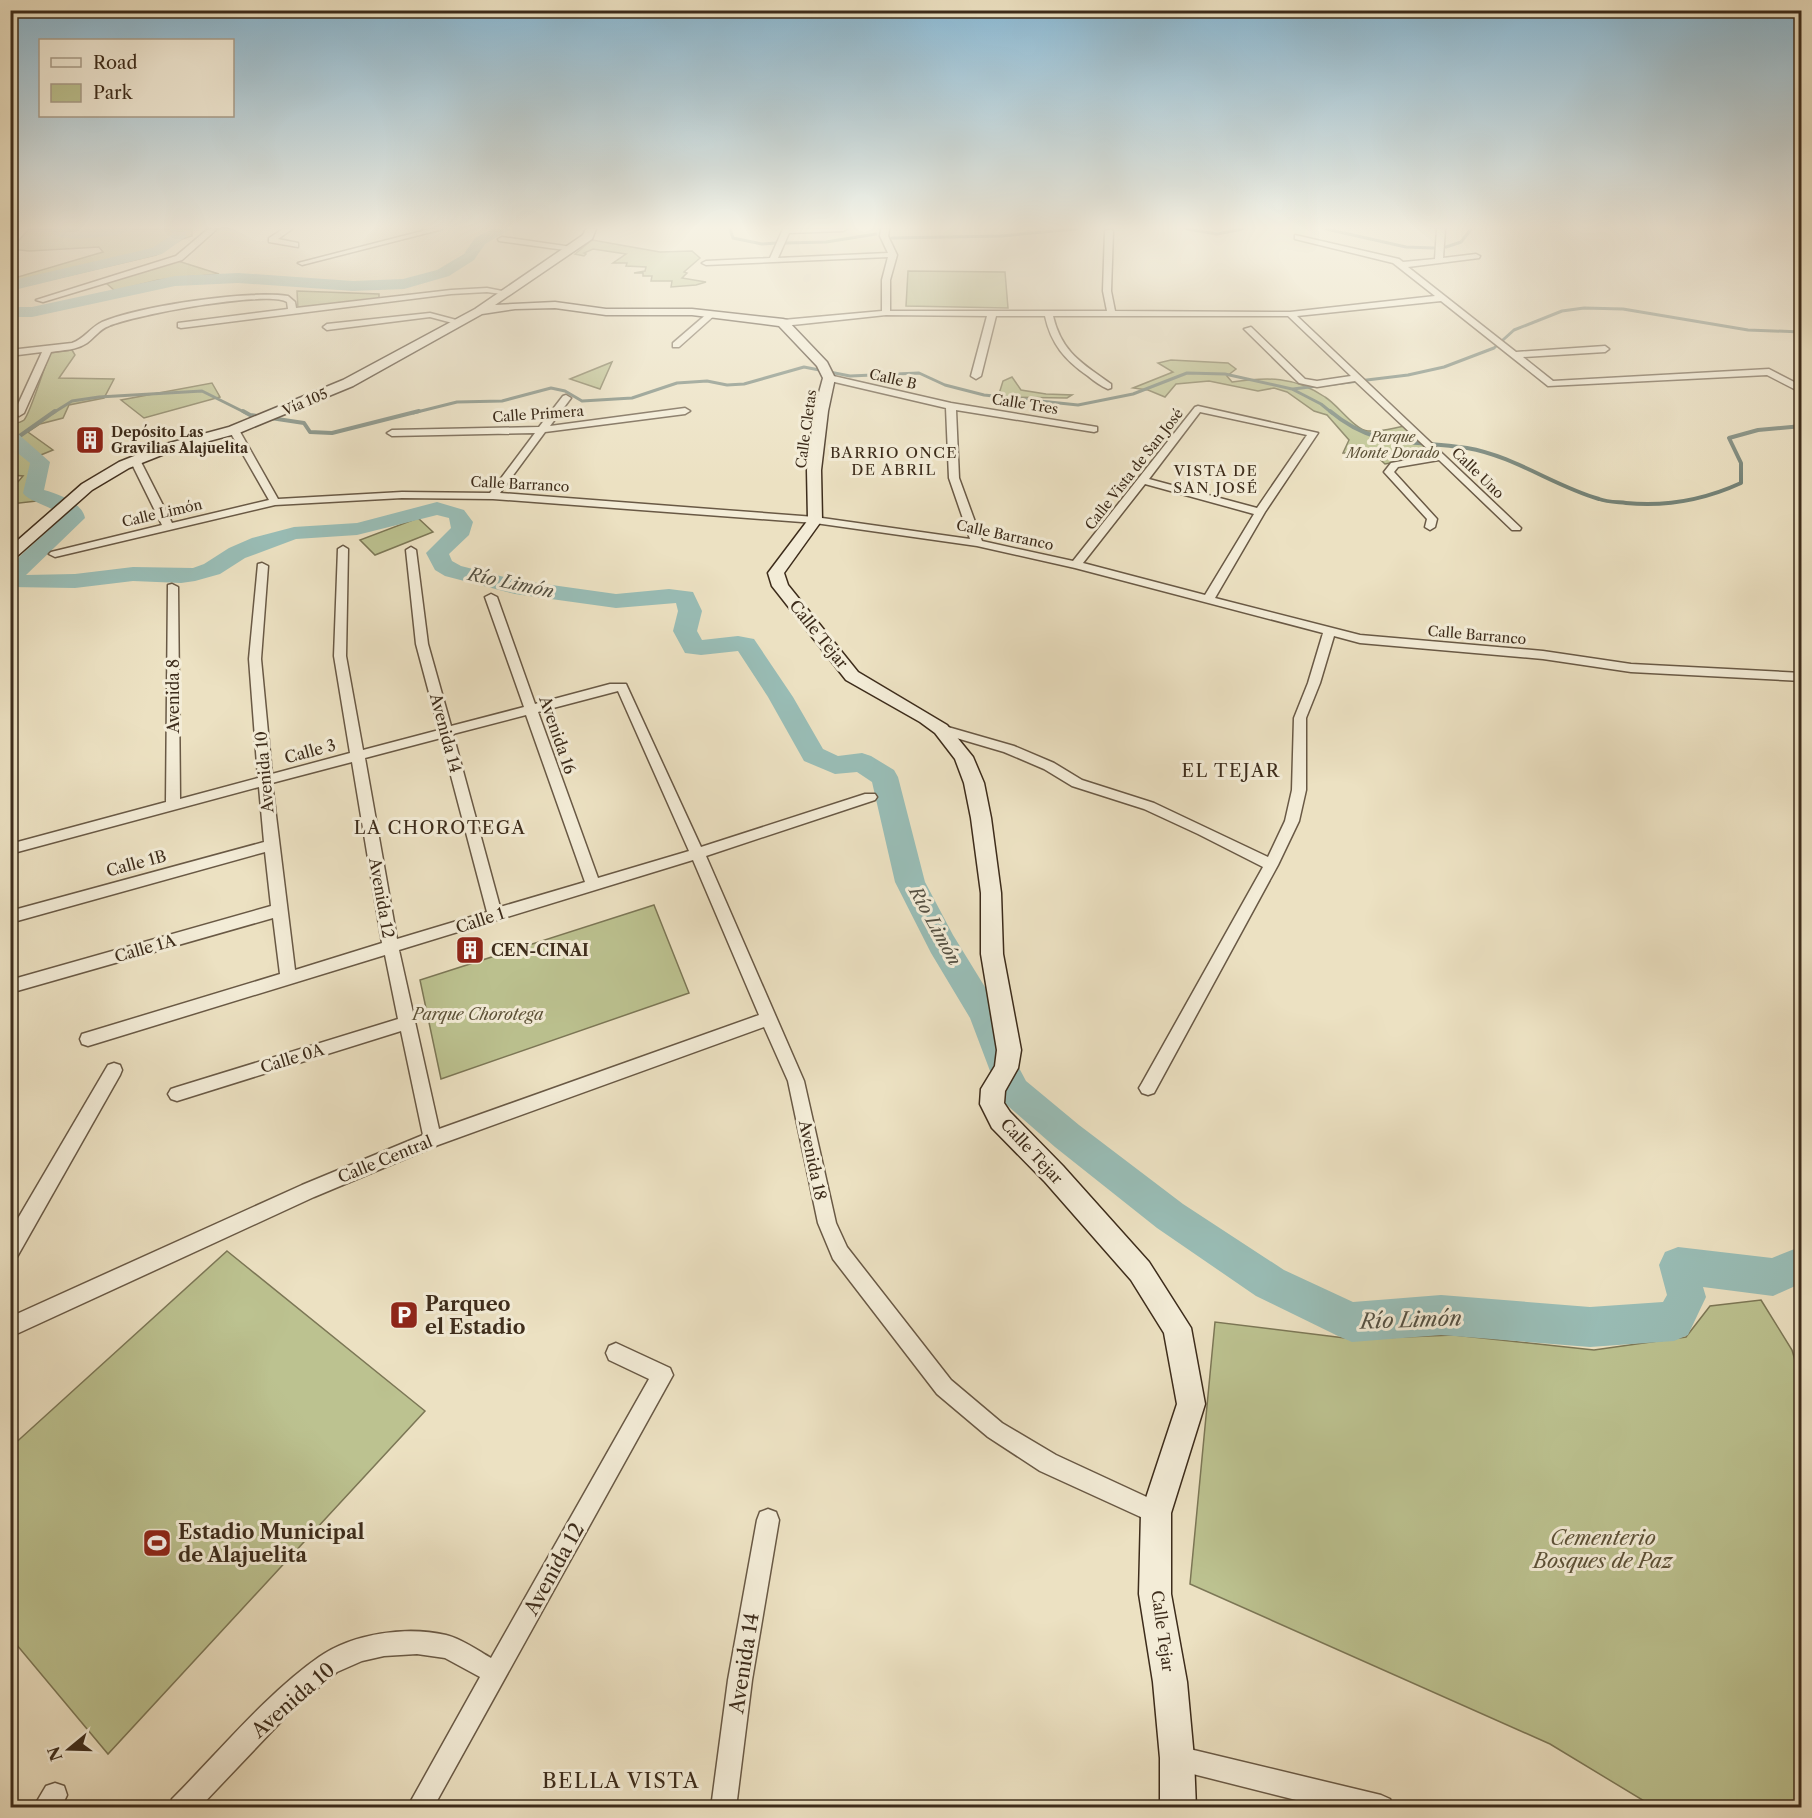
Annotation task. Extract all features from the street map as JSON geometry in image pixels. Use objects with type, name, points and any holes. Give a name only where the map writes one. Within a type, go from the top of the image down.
[{"type":"street","points":[[10,353],[81,343],[107,323],[151,314]]},
{"type":"street","points":[[181,325],[269,314]]},
{"type":"street","name":"Vía 105","points":[[10,555],[87,487],[135,460],[167,448],[234,430],[348,383],[474,314]]},
{"type":"street","points":[[704,314],[783,323],[877,314]]},
{"type":"street","points":[[676,345],[712,314]]},
{"type":"street","points":[[975,314],[1290,314]]},
{"type":"street","points":[[976,376],[992,314]]},
{"type":"street","name":"Calle Uno","points":[[1290,314],[1516,528]]},
{"type":"street","points":[[1462,314],[1551,384],[1769,372],[1802,390]]},
{"type":"street","points":[[327,327],[430,315],[460,322]]},
{"type":"street","points":[[1049,315],[1053,334],[1061,352],[1108,386]]},
{"type":"street","name":"Calle Cletas","points":[[783,323],[823,365],[829,378],[821,411],[814,470],[815,520]]},
{"type":"street","points":[[1248,329],[1302,381],[1317,384],[1357,378]]},
{"type":"street","points":[[19,413],[48,349]]},
{"type":"street","points":[[1514,355],[1605,349]]},
{"type":"street","name":"Calle B","points":[[829,378],[951,406]]},
{"type":"street","points":[[493,496],[566,398]]},
{"type":"street","points":[[951,406],[954,478],[977,543]]},
{"type":"street","name":"Calle Tres","points":[[951,406],[1094,429]]},
{"type":"street","name":"Calle Vista de San José","points":[[1076,565],[1198,409],[1312,433],[1260,512],[1208,600]]},
{"type":"street","name":"Calle Primera","points":[[392,433],[542,430],[685,411]]},
{"type":"street","points":[[234,430],[275,502]]},
{"type":"street","points":[[1430,527],[1432,519],[1389,472],[1395,465],[1441,457]]},
{"type":"street","points":[[135,460],[168,526]]},
{"type":"street","points":[[1142,480],[1260,512]]},
{"type":"street","name":"Calle Barranco","points":[[275,502],[402,495],[493,496],[815,520],[977,543],[1076,565],[1360,639],[1394,644],[1543,656],[1631,668],[1802,677]]},
{"type":"street","name":"Calle Limón","points":[[56,554],[275,502]]},
{"type":"street","name":"Calle Tejar","points":[[815,520],[776,573],[780,586],[852,676],[941,729],[964,757],[974,783],[981,818],[990,893],[992,954],[1009,1050],[1006,1068],[993,1089],[992,1104],[1001,1120],[1054,1174],[1140,1271],[1177,1328],[1191,1404],[1156,1513],[1155,1594],[1170,1682],[1177,1758],[1178,1808]]},
{"type":"street","name":"Avenida 12","points":[[343,549],[340,656],[391,948],[433,1139]]},
{"type":"street","name":"Avenida 14","points":[[411,549],[422,644],[495,915]]},
{"type":"street","name":"Avenida 10","points":[[262,566],[255,660],[264,779],[288,977]]},
{"type":"street","name":"Avenida 8","points":[[172,587],[173,804]]},
{"type":"street","name":"Avenida 16","points":[[491,597],[593,885]]},
{"type":"street","points":[[1148,1088],[1271,865],[1292,821],[1299,790],[1300,718],[1314,683],[1329,631]]},
{"type":"street","name":"Calle 3","points":[[10,849],[264,779],[618,687]]},
{"type":"street","name":"Avenida 18","points":[[618,687],[626,693],[796,1081],[827,1223],[840,1253],[944,1387],[995,1430],[1048,1463],[1156,1513]]},
{"type":"street","points":[[941,729],[1009,749],[1049,766],[1077,783],[1149,806],[1203,830],[1271,865]]},
{"type":"street","name":"Calle 1","points":[[88,1039],[698,853],[870,797]]},
{"type":"street","name":"Calle 1B","points":[[10,917],[271,845]]},
{"type":"street","name":"Calle 1A","points":[[10,987],[279,910]]},
{"type":"street","name":"Calle Central","points":[[10,1327],[308,1191],[433,1139],[770,1018]]},
{"type":"street","name":"Calle 0A","points":[[177,1094],[406,1023]]},
{"type":"street","points":[[10,1251],[114,1070]]},
{"type":"street","name":"Avenida 12","points":[[419,1808],[663,1376],[616,1353]]},
{"type":"street","name":"Avenida 14","points":[[723,1808],[740,1680],[768,1520]]},
{"type":"street","name":"Avenida 10","points":[[181,1808],[286,1700],[329,1664],[361,1650],[384,1644],[417,1642],[448,1647],[495,1673]]},
{"type":"street","points":[[1177,1758],[1381,1808]]},
{"type":"green space","points":[[72,350],[75,355],[59,378],[114,379],[104,398],[69,405],[63,418],[40,424],[28,432],[53,450],[31,459],[45,468],[39,480],[25,492],[37,501],[11,504],[11,490],[23,476],[11,475],[11,424],[24,420],[27,416],[50,353]]},
{"type":"green space","name":"Parque Monte Dorado","points":[[1171,360],[1228,363],[1236,369],[1227,376],[1232,382],[1269,379],[1302,385],[1330,400],[1363,430],[1377,431],[1405,426],[1433,455],[1385,464],[1370,450],[1362,453],[1343,453],[1349,440],[1327,415],[1314,411],[1287,392],[1274,388],[1258,391],[1209,381],[1176,384],[1165,397],[1148,390],[1133,388],[1173,372],[1158,363]]},
{"type":"green space","points":[[612,362],[600,389],[570,379]]},
{"type":"green space","points":[[1012,377],[1021,390],[1072,395],[1067,398],[998,397],[1003,381]]},
{"type":"green space","points":[[212,383],[220,397],[144,418],[121,400]]},
{"type":"green space","points":[[418,518],[433,532],[375,555],[360,540]]},
{"type":"green space","name":"Parque Chorotega","points":[[654,905],[689,993],[441,1079],[420,980]]},
{"type":"green space","name":"Estadio Municipal de Alajuelita","points":[[227,1251],[425,1411],[108,1754],[11,1638],[11,1447]]},
{"type":"green space","name":"Cementerio Bosques de Paz","points":[[1761,1300],[1792,1350],[1801,1381],[1801,1807],[1654,1807],[1550,1744],[1190,1584],[1215,1322],[1353,1339],[1454,1335],[1594,1350],[1686,1337],[1710,1306]]},
{"type":"waterway","points":[[1293,389],[1408,375],[1444,367],[1494,348],[1514,330],[1555,314]]},
{"type":"waterway","points":[[1652,314],[1748,330],[1802,332]]},
{"type":"waterway","points":[[413,413],[457,402],[502,401],[551,388],[565,391],[582,401],[632,398],[677,383],[707,381],[727,385],[744,384],[804,367],[850,376],[919,373],[945,385],[984,395],[1078,405],[1133,394],[1187,373],[1225,374],[1292,389],[1321,404],[1332,413]]},
{"type":"waterway","points":[[53,413],[72,401],[99,397],[202,391],[246,413]]},
{"type":"waterway","points":[[14,440],[55,411]]},
{"type":"waterway","points":[[243,411],[250,415],[304,423],[310,432],[332,433],[419,411]]},
{"type":"waterway","points":[[1330,411],[1363,432],[1379,437],[1484,452],[1599,499],[1641,504],[1685,501],[1713,494],[1741,483],[1741,463],[1729,438],[1758,430],[1802,426]]},
{"type":"waterway","name":"Río Limón","points":[[10,437],[40,462],[33,493],[50,498],[73,512],[74,518],[18,570],[13,578],[16,582],[75,581],[133,574],[181,576],[195,574],[212,569],[237,553],[260,543],[294,533],[357,529],[437,508],[457,514],[462,522],[461,530],[437,553],[443,565],[453,571],[515,587],[616,601],[669,596],[685,597],[690,611],[685,631],[694,648],[745,644],[780,697],[813,755],[835,765],[862,762],[884,777],[910,882],[942,944],[985,1014],[1003,1063]]},
{"type":"waterway","name":"Río Limón","points":[[1008,1077],[1013,1090],[1067,1136],[1170,1216],[1270,1283],[1352,1322],[1441,1315],[1590,1327],[1674,1321],[1687,1297],[1678,1265],[1773,1277],[1802,1264]]},
{"type":"place","name":"Depósito Las Gravilias Alajuelita","points":[[90,440]]},
{"type":"place","name":"CEN-CINAI","points":[[470,950]]},
{"type":"place","name":"Parqueo el Estadio","points":[[404,1315]]},
{"type":"place","name":"Estadio Municipal de Alajuelita","points":[[157,1543]]},
{"type":"district","name":"BARRIO ONCE DE ABRIL","points":[[894,462]]},
{"type":"district","name":"VISTA DE SAN JOSÉ","points":[[1216,480]]},
{"type":"district","name":"EL TEJAR","points":[[1231,771]]},
{"type":"district","name":"LA CHOROTEGA","points":[[440,828]]},
{"type":"district","name":"BELLA VISTA","points":[[621,1781]]}]
